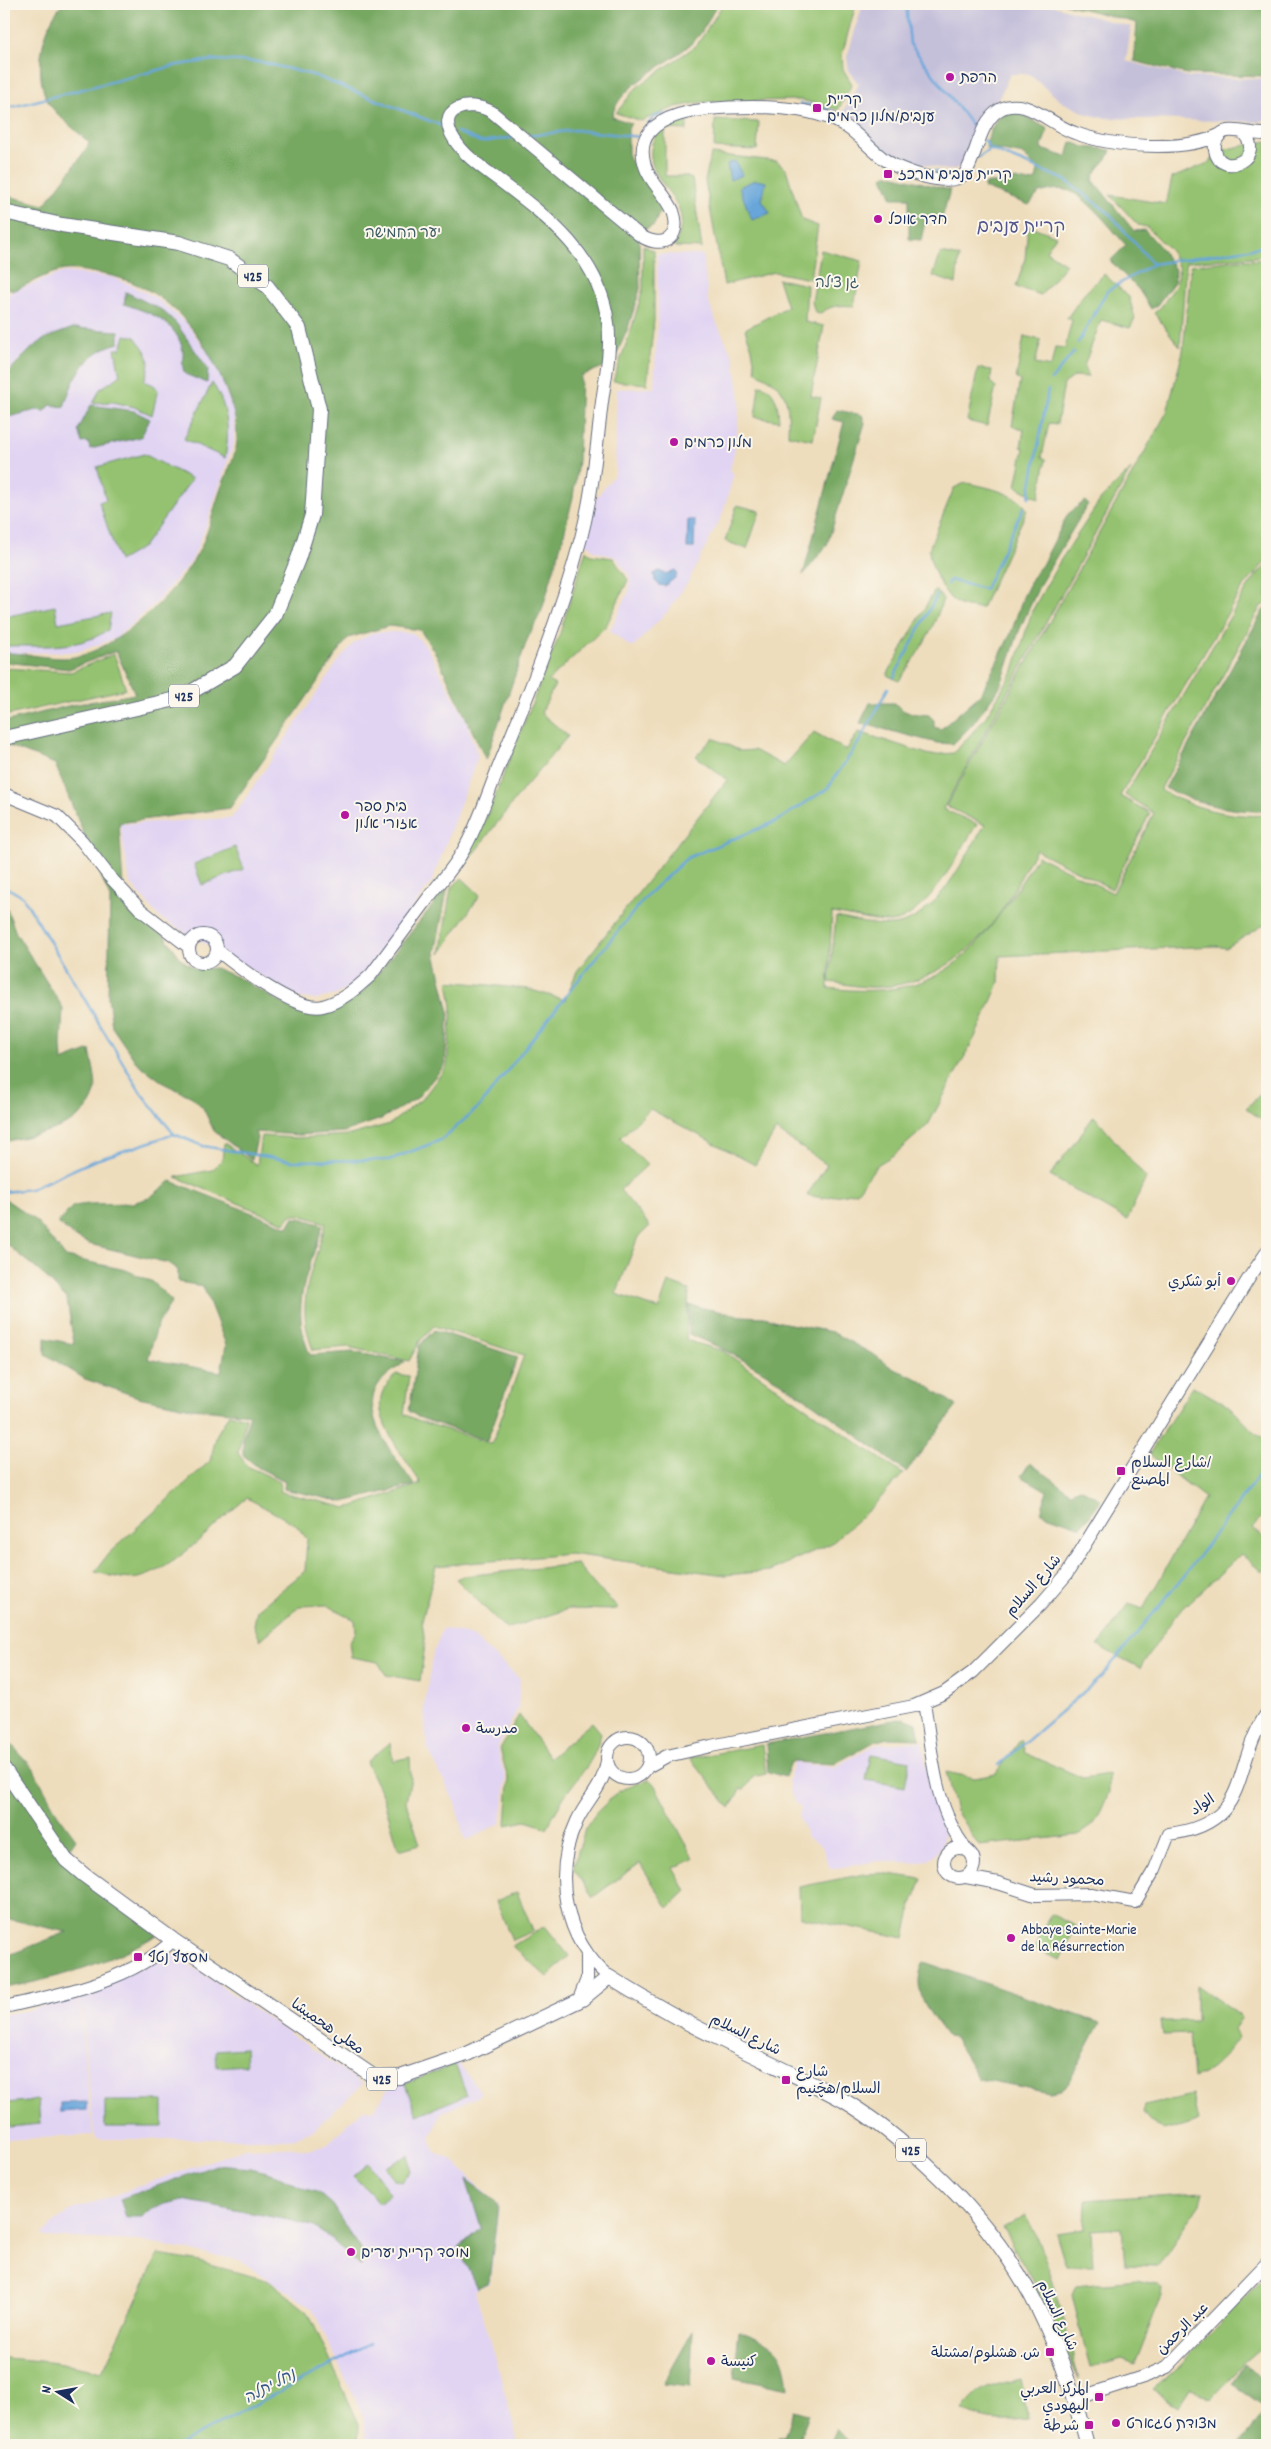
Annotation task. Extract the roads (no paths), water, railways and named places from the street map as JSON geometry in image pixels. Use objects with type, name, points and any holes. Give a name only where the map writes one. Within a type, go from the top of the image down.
[{"type":"main road","points":[[169,931],[212,938],[216,954],[297,1004],[322,1007],[352,992],[371,975],[464,850],[529,695],[556,619],[582,536],[593,478],[608,356],[609,326],[605,301],[596,277],[582,255],[563,233],[543,213],[486,170],[457,144],[448,124],[450,116],[457,108],[466,105],[476,106],[492,112],[638,234],[646,240],[659,243],[670,238],[675,227],[675,219],[668,201],[648,174],[643,148],[645,140],[654,127],[669,117],[679,114],[746,107],[788,108],[812,112],[849,127],[882,158],[896,166],[948,181],[957,180],[965,174],[991,118],[1000,110],[1011,106],[1026,107],[1058,126],[1095,139],[1140,145],[1185,144],[1203,141],[1231,129],[1267,134]]},
{"type":"main road","points":[[1242,132],[1249,141],[1249,153]]},
{"type":"main road","points":[[1221,134],[1215,143],[1217,154],[1224,163],[1236,164],[1242,162],[1249,153],[1267,140]]},
{"type":"main road","points":[[1185,144],[1201,147],[1217,154]]},
{"type":"main road","name":"425","points":[[4,212],[62,225],[179,243],[229,259],[267,286],[299,328],[319,409],[312,515],[298,559],[275,615],[236,666],[180,698],[4,738]]},
{"type":"main road","points":[[4,794],[57,816],[82,841],[109,876],[141,910],[189,947],[190,954],[197,962],[208,963],[216,954]]},
{"type":"main road","points":[[189,947],[198,936]]},
{"type":"main road","name":"شارع السلام","points":[[647,1767],[658,1760],[681,1752],[924,1702],[959,1684],[1041,1604],[1066,1575],[1244,1285],[1267,1252]]},
{"type":"main road","points":[[924,1702],[937,1783],[948,1818],[966,1849],[972,1854],[975,1864],[970,1874],[966,1877],[956,1878],[947,1873],[944,1862],[949,1852],[948,1818]]},
{"type":"main road","name":"الواد","points":[[1135,1902],[1155,1869],[1169,1834],[1197,1828],[1224,1811],[1232,1802],[1252,1741],[1267,1714]]},
{"type":"main road","points":[[621,1738],[635,1738],[644,1745],[648,1754],[647,1767],[638,1776],[625,1779],[613,1773],[607,1761],[610,1747],[621,1738]]},
{"type":"main road","name":"شارع السلام","points":[[644,1745],[681,1752]]},
{"type":"main road","name":"شارع السلام","points":[[607,1761],[601,1784],[578,1819],[569,1841],[563,1870],[569,1916],[586,1952],[608,1977],[712,2036],[844,2101],[911,2150],[960,2196],[1000,2244],[1043,2316],[1075,2399],[1087,2445]]},
{"type":"main road","name":"425","points":[[4,1769],[66,1860],[173,1940]]},
{"type":"main road","name":"شارع السلام","points":[[589,1803],[615,1783],[625,1779]]},
{"type":"main road","points":[[949,1852],[959,1847],[966,1849]]},
{"type":"main road","name":"محمود رشيد","points":[[975,1864],[998,1883]]},
{"type":"main road","name":"محمود رشيد","points":[[966,1877],[998,1883],[1035,1895],[1091,1894],[1135,1902]]},
{"type":"main road","points":[[4,2007],[81,1987],[132,1969],[155,1956],[173,1940]]},
{"type":"main road","name":"معلي هحميشا","points":[[173,1940],[368,2074],[382,2079],[409,2074],[468,2054],[578,2002],[591,1994],[608,1977]]},
{"type":"main road","points":[[578,2002],[587,1979],[586,1952]]},
{"type":"main road","name":"عبد الرحمن","points":[[1075,2399],[1146,2376],[1167,2367],[1178,2358],[1267,2263]]},
{"type":"water","points":[[735,161],[742,175],[730,180],[727,164]]},
{"type":"water","points":[[755,180],[766,182],[762,200],[770,213],[752,220],[739,187]]},
{"type":"water","points":[[688,520],[695,520],[694,548],[687,548]]},
{"type":"water","points":[[675,570],[677,573],[676,577],[665,586],[659,585],[655,581],[654,574],[659,571],[666,574]]},
{"type":"water","points":[[87,2102],[87,2110],[60,2112],[60,2103]]},
{"type":"waterway","points":[[906,4],[910,44],[977,132]]},
{"type":"waterway","points":[[4,109],[178,65],[213,60],[261,62],[313,75],[445,127]]},
{"type":"waterway","points":[[800,104],[812,105],[836,113],[846,119]]},
{"type":"waterway","points":[[646,127],[654,117],[665,114]]},
{"type":"waterway","points":[[527,136],[575,130],[640,137],[643,132]]},
{"type":"waterway","points":[[457,132],[481,142],[517,137]]},
{"type":"waterway","points":[[868,137],[901,162]]},
{"type":"waterway","points":[[984,140],[990,149]]},
{"type":"waterway","points":[[979,157],[990,149],[1065,180],[1109,213],[1153,264]]},
{"type":"waterway","points":[[918,168],[942,173]]},
{"type":"waterway","points":[[1078,343],[1107,291],[1153,264],[1267,246]]},
{"type":"waterway","points":[[1051,380],[1074,352]]},
{"type":"waterway","points":[[1029,497],[1048,390]]},
{"type":"waterway","points":[[947,584],[950,580],[985,589],[1023,508]]},
{"type":"waterway","points":[[894,677],[937,595]]},
{"type":"waterway","points":[[4,886],[23,897],[141,1093],[174,1134],[203,1146],[292,1161],[389,1160],[441,1140],[480,1106],[648,894],[687,858],[777,821],[827,789],[861,739],[888,688]]},
{"type":"waterway","points":[[4,1192],[30,1189],[93,1161],[174,1134]]},
{"type":"waterway","points":[[999,1765],[1101,1677],[1184,1576],[1259,1475],[1267,1460]]},
{"type":"waterway","name":"נחל יתלה","points":[[178,2445],[370,2344]]},
{"type":"place","name":"הרפת","points":[[950,77]]},
{"type":"place","name":"קריית ענבים/מלון כרמים","points":[[817,108]]},
{"type":"place","name":"קריית ענבים מרכז","points":[[888,174]]},
{"type":"place","name":"חדר אוכל","points":[[878,219]]},
{"type":"place","name":"מלון כרמים","points":[[674,442]]},
{"type":"place","name":"בית ספר אזורי אלון","points":[[345,815]]},
{"type":"place","name":"أبو شكري","points":[[1231,1281]]},
{"type":"place","name":"شارع السلام/ المصنع","points":[[1121,1471]]},
{"type":"place","name":"مدرسة","points":[[466,1728]]},
{"type":"place","name":"Abbaye Sainte-Marie de la Résurrection","points":[[1011,1938]]},
{"type":"place","name":"מסעף נטף","points":[[138,1957]]},
{"type":"place","name":"شارع السلام/هچَنيم","points":[[786,2080]]},
{"type":"place","name":"מוסד קריית יערים","points":[[351,2252]]},
{"type":"place","name":"ش. هشلوم/مشتلة","points":[[1050,2352]]},
{"type":"place","name":"كنيسة","points":[[711,2361]]},
{"type":"place","name":"المركز العربي اليهودي","points":[[1099,2397]]},
{"type":"place","name":"מצודת טגארט","points":[[1116,2423]]},
{"type":"place","name":"شرطة","points":[[1089,2425]]},
{"type":"district","name":"קריית ענבים","points":[[1021,226]]},
{"type":"park label","name":"יער החמישה","points":[[403,232]]},
{"type":"park label","name":"גן צילה","points":[[837,282]]}]
